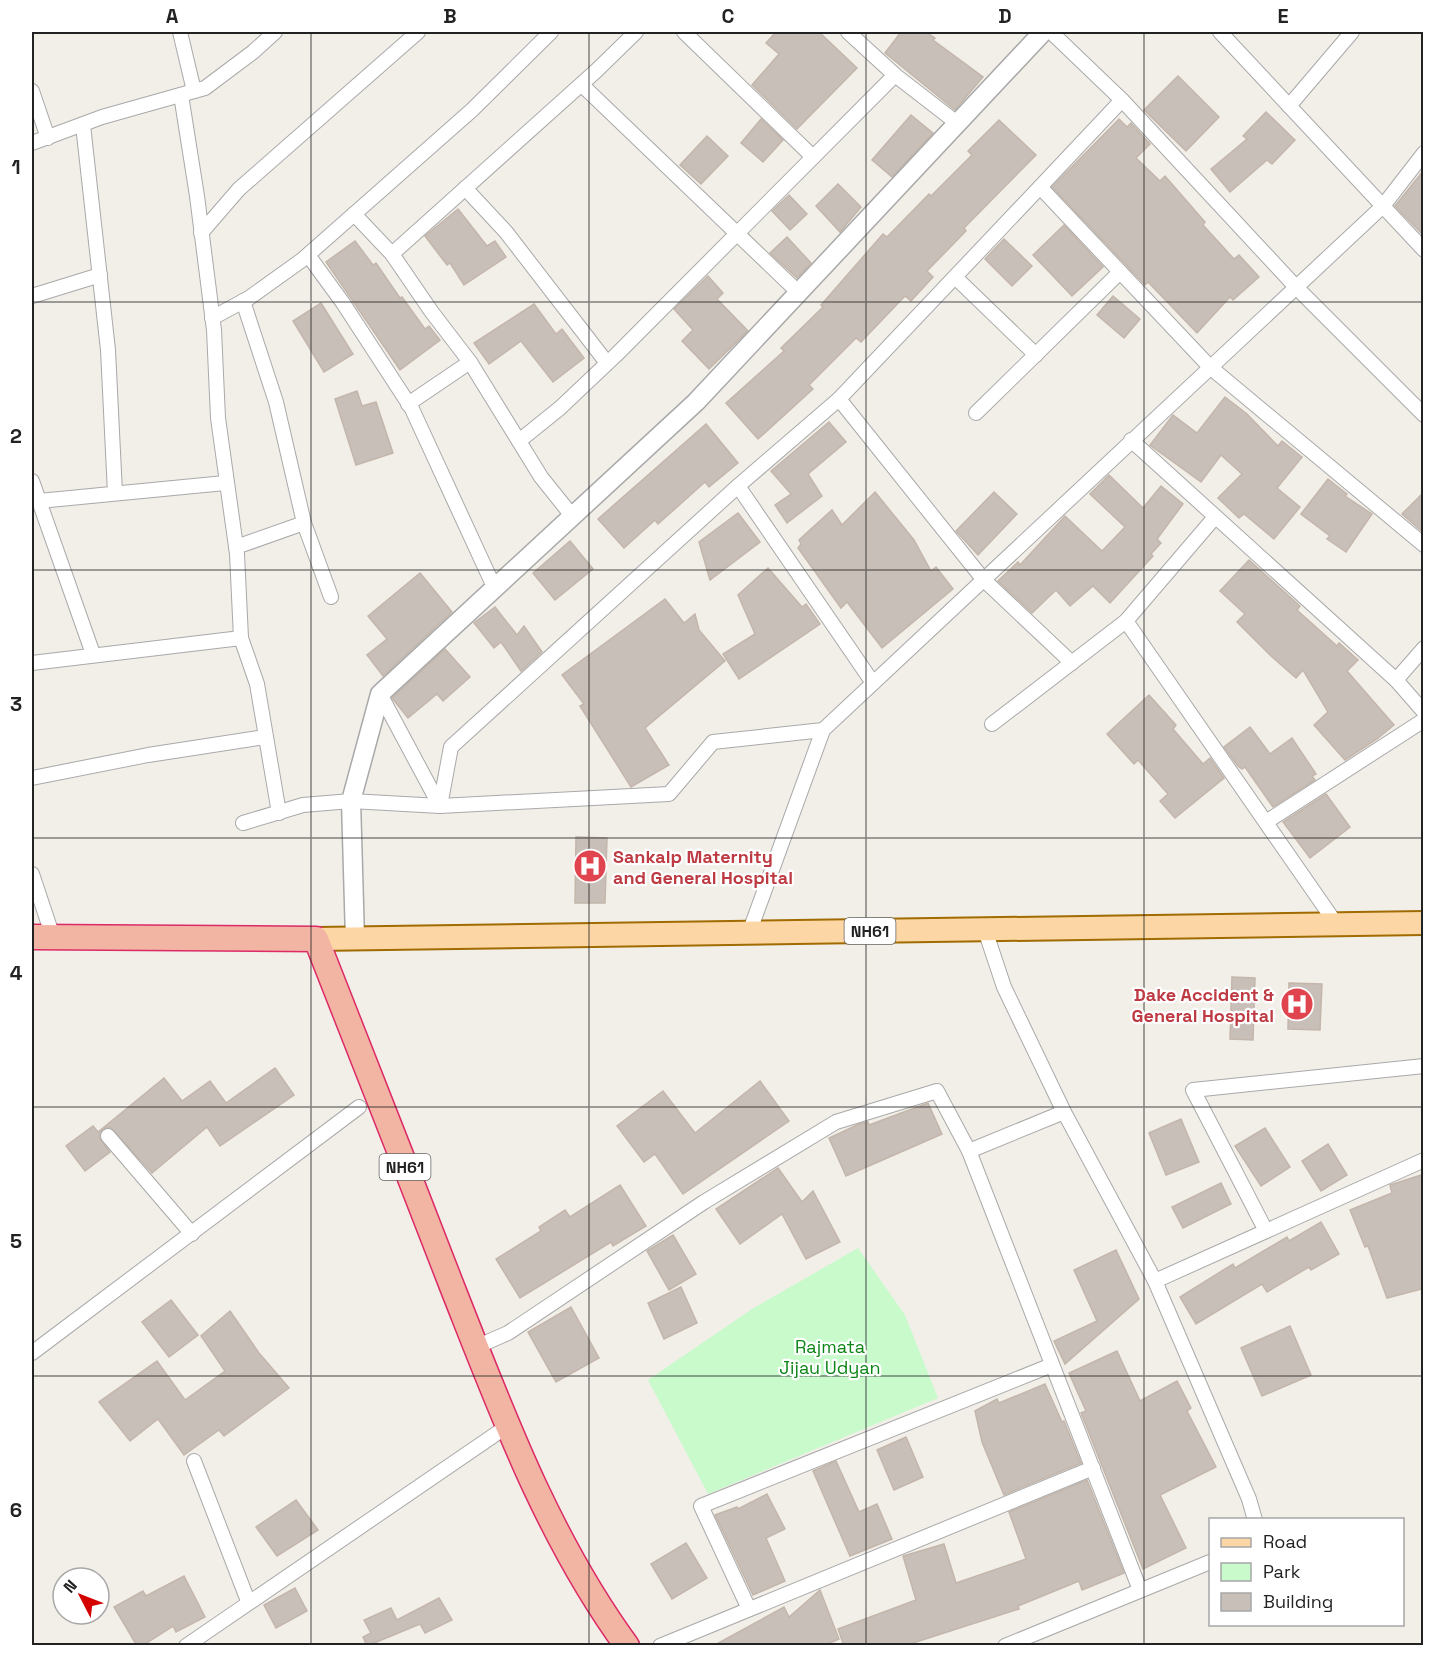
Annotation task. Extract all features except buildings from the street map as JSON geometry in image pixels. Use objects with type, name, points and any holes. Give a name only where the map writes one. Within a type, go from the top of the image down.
[{"type":"highway","name":"NH61","points":[[42,937],[316,939],[476,1347],[544,1509],[571,1560],[627,1646]]},
{"type":"main road","name":"NH61","points":[[316,939],[1424,923]]},
{"type":"street","points":[[180,32],[212,318],[218,418],[225,483],[236,547],[241,638],[257,684],[279,813]]},
{"type":"street","points":[[32,143],[206,88],[275,32]]},
{"type":"street","points":[[201,233],[239,189],[418,32]]},
{"type":"street","points":[[212,318],[243,302],[308,255],[472,110],[551,32]]},
{"type":"street","points":[[392,254],[582,85],[636,32]]},
{"type":"street","points":[[684,32],[813,157]]},
{"type":"street","points":[[848,32],[895,75],[957,123]]},
{"type":"street","points":[[355,939],[351,801],[380,694],[696,402],[1043,32]]},
{"type":"street","points":[[1051,32],[1122,100],[1296,287],[1424,415]]},
{"type":"street","points":[[1220,32],[1424,250]]},
{"type":"street","points":[[1289,106],[1352,32]]},
{"type":"street","points":[[519,441],[560,408],[607,363],[895,75]]},
{"type":"street","points":[[582,85],[734,234],[798,292]]},
{"type":"street","points":[[32,91],[48,138]]},
{"type":"street","points":[[440,806],[451,747],[738,486],[839,399],[1122,100]]},
{"type":"street","points":[[83,125],[93,234],[108,350],[115,493]]},
{"type":"street","points":[[749,933],[823,730],[1383,207],[1424,153]]},
{"type":"street","points":[[1040,187],[1210,367],[1424,544]]},
{"type":"street","points":[[465,188],[506,232],[607,363]]},
{"type":"street","points":[[354,214],[392,254],[470,362],[541,477],[573,517]]},
{"type":"street","points":[[308,255],[343,303],[408,404],[495,589]]},
{"type":"street","points":[[976,413],[1120,272]]},
{"type":"street","points":[[32,296],[100,275]]},
{"type":"street","points":[[955,277],[1036,355]]},
{"type":"street","points":[[243,302],[276,402],[304,524],[331,597]]},
{"type":"street","points":[[408,404],[470,362]]},
{"type":"street","points":[[839,399],[983,579],[1072,663]]},
{"type":"street","points":[[1131,440],[1396,680],[1424,712]]},
{"type":"street","points":[[32,481],[93,654]]},
{"type":"street","points":[[39,501],[225,483]]},
{"type":"street","points":[[738,486],[873,683]]},
{"type":"street","points":[[992,724],[1126,621],[1215,517]]},
{"type":"street","points":[[236,547],[304,524]]},
{"type":"street","points":[[1126,621],[1337,925]]},
{"type":"street","points":[[32,663],[241,638]]},
{"type":"street","points":[[1396,680],[1424,648]]},
{"type":"street","points":[[380,694],[440,806]]},
{"type":"street","points":[[1266,822],[1424,720]]},
{"type":"street","points":[[243,824],[303,805],[351,801],[440,806],[669,794],[713,742],[823,730]]},
{"type":"street","points":[[32,778],[148,755],[265,737]]},
{"type":"street","points":[[32,874],[42,937]]},
{"type":"street","points":[[985,930],[1004,987],[1064,1112],[1155,1281],[1249,1499],[1254,1518]]},
{"type":"street","points":[[1266,1231],[1192,1090],[1424,1066]]},
{"type":"street","points":[[476,1347],[508,1333],[704,1202],[836,1122],[937,1091],[969,1151],[1140,1590]]},
{"type":"street","points":[[32,1353],[359,1107]]},
{"type":"street","points":[[969,1151],[1064,1112]]},
{"type":"street","points":[[108,1136],[192,1234]]},
{"type":"street","points":[[1155,1281],[1424,1160]]},
{"type":"street","points":[[749,1609],[701,1506],[1052,1365]]},
{"type":"street","points":[[186,1646],[248,1601],[509,1425]]},
{"type":"street","points":[[194,1461],[248,1601]]},
{"type":"street","points":[[660,1646],[1093,1468]]},
{"type":"street","points":[[1005,1646],[1209,1562]]},
{"type":"green space","name":"Rajmata Jijau Udyan","points":[[858,1248],[905,1315],[938,1398],[708,1494],[648,1380],[752,1309]]},
{"type":"place","name":"Sankalp Maternity and General Hospital","points":[[590,866]]},
{"type":"place","name":"Dake Accident & General Hospital","points":[[1297,1004]]}]
